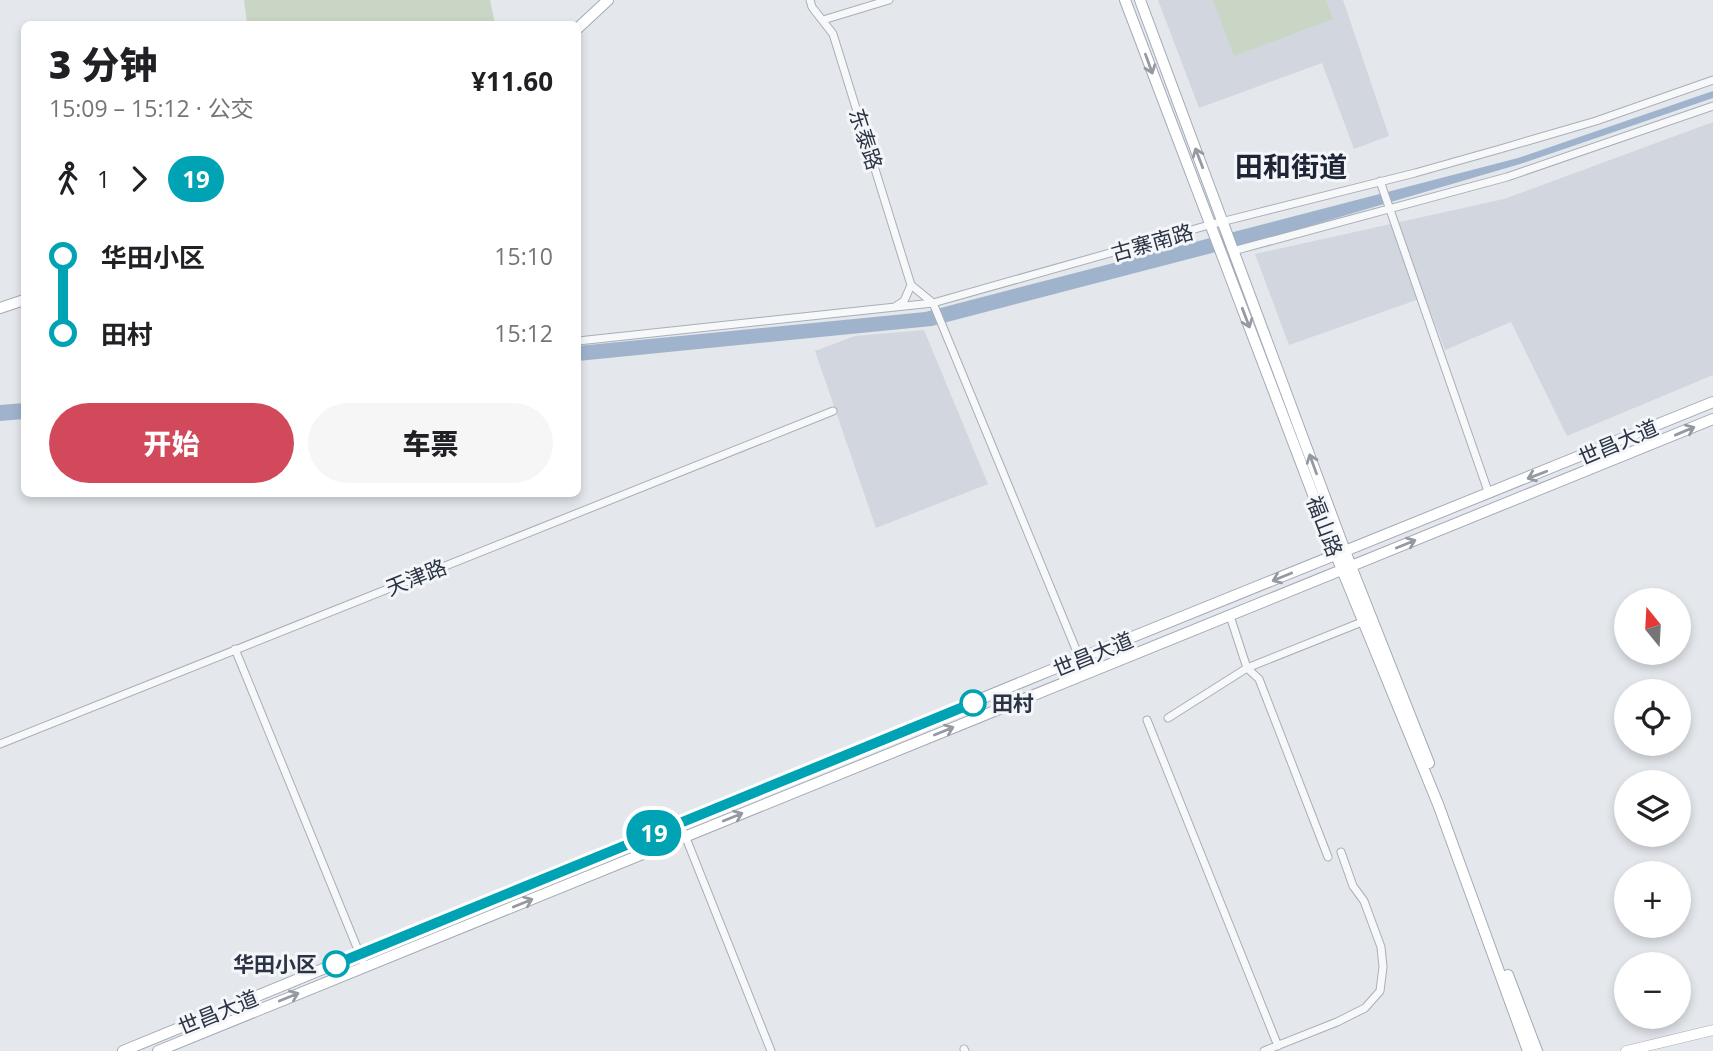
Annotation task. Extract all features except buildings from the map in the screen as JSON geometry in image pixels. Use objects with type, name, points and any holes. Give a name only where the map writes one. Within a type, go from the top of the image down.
[{"type":"main road","points":[[581,25],[608,0]]},
{"type":"main road","name":"福山路","points":[[1125,0],[1221,254],[1341,553]]},
{"type":"main road","points":[[1140,0],[1341,553],[1444,800],[1537,1051]]},
{"type":"main road","points":[[0,308],[21,301]]},
{"type":"main road","name":"世昌大道","points":[[123,1051],[1713,402]]},
{"type":"main road","name":"世昌大道","points":[[158,1051],[1713,419]]},
{"type":"main road","points":[[1368,620],[1528,1051]]},
{"type":"main road","points":[[1626,1051],[1713,1030]]},
{"type":"street","name":"东泰路","points":[[810,0],[833,34],[911,285]]},
{"type":"street","points":[[823,20],[889,0]]},
{"type":"street","name":"古寨南路","points":[[581,341],[934,305],[1211,228],[1382,185],[1596,121],[1713,80]]},
{"type":"street","points":[[1233,251],[1388,206],[1507,177],[1713,106]]},
{"type":"street","points":[[1382,185],[1489,494]]},
{"type":"street","points":[[894,307],[904,301],[911,285],[934,305],[1080,659]]},
{"type":"street","name":"天津路","points":[[0,744],[833,411]]},
{"type":"street","points":[[1230,616],[1247,668],[1259,679],[1328,858]]},
{"type":"street","points":[[1168,718],[1247,668],[1368,620]]},
{"type":"street","points":[[235,649],[365,967]]},
{"type":"street","points":[[1147,720],[1278,1046]]},
{"type":"street","points":[[680,823],[772,1051]]},
{"type":"street","points":[[1264,1051],[1337,1022],[1365,1007],[1380,991],[1383,967],[1381,947],[1364,901],[1353,886],[1341,852]]},
{"type":"shaded area","points":[[1158,0],[1343,0],[1389,136],[1354,149],[1322,63],[1199,108]]},
{"type":"shaded area","points":[[1713,122],[1713,375],[1567,436],[1511,322],[1445,350],[1425,297],[1289,345],[1255,254],[1504,199]]},
{"type":"shaded area","points":[[924,330],[988,484],[876,528],[815,351],[855,336]]},
{"type":"green space","points":[[244,0],[490,0],[494,21],[247,21]]},
{"type":"green space","points":[[1213,0],[1326,0],[1333,19],[1234,56]]},
{"type":"water","points":[[1713,91],[1713,98],[1520,164],[1258,241],[932,326],[581,361],[581,346],[925,312],[1518,158]]},
{"type":"water","points":[[21,403],[21,419],[0,421],[0,405]]},
{"type":"bus line","name":"19","points":[[336,964],[973,703]]},
{"type":"place","name":"田村","points":[[973,703]]},
{"type":"place","name":"华田小区","points":[[336,964]]},
{"type":"district","name":"田和街道","points":[[1291,166]]}]
